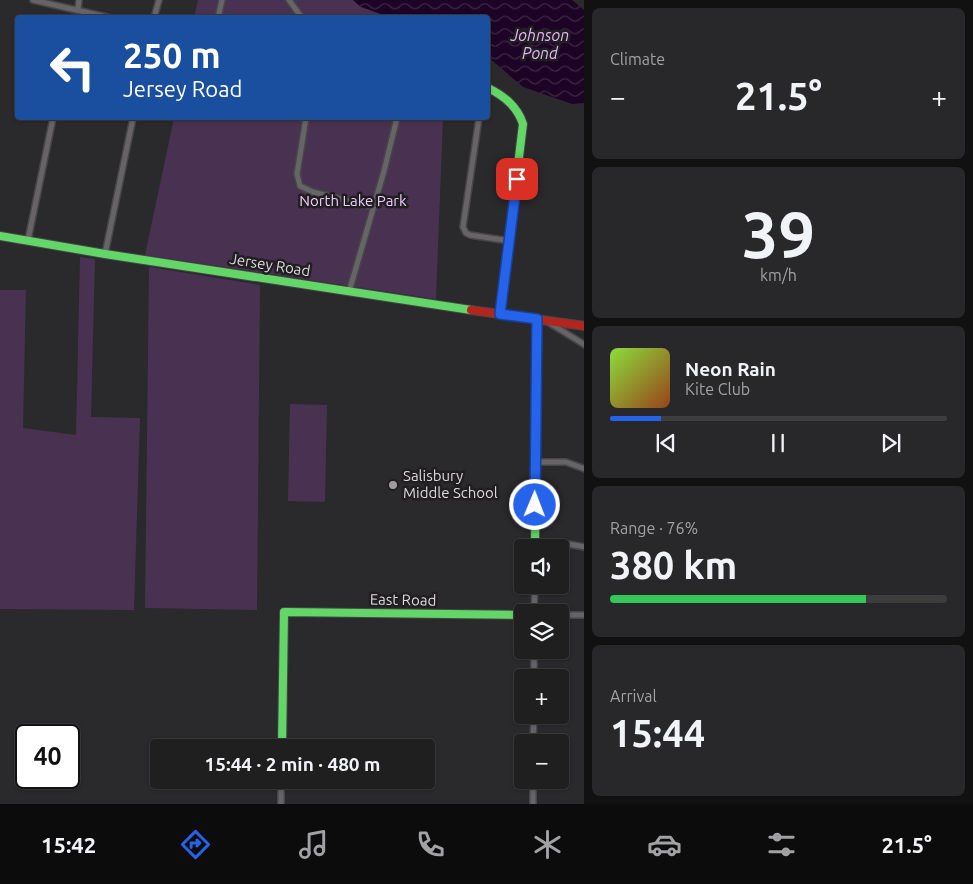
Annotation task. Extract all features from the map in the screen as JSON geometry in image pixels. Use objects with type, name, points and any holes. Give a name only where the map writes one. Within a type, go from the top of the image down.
[{"type":"street","points":[[33,0],[100,15]]},
{"type":"street","points":[[78,9],[79,0]]},
{"type":"street","points":[[155,15],[159,0]]},
{"type":"street","points":[[219,15],[222,0]]},
{"type":"street","points":[[289,0],[300,15]]},
{"type":"street","points":[[490,89],[506,99],[521,116],[523,124],[500,314]]},
{"type":"street","points":[[28,240],[53,120]]},
{"type":"street","points":[[105,254],[133,120]]},
{"type":"street","points":[[306,120],[297,174],[300,186],[313,192],[373,207]]},
{"type":"street","points":[[349,292],[396,120]]},
{"type":"street","points":[[479,120],[463,227],[466,233],[510,241]]},
{"type":"street","name":"Jersey Road","points":[[0,236],[349,292],[584,326]]},
{"type":"street","points":[[535,539],[541,320],[584,345]]},
{"type":"street","points":[[536,462],[566,462],[584,469]]},
{"type":"street","points":[[569,544],[584,547]]},
{"type":"street","name":"East Road","points":[[282,739],[284,612],[514,615]]},
{"type":"street","points":[[569,615],[584,615]]},
{"type":"street","points":[[281,789],[281,804]]},
{"type":"street","points":[[533,789],[533,804]]},
{"type":"green space","points":[[198,0],[353,0],[361,7],[388,15],[195,15]]},
{"type":"green space","name":"North Lake Park","points":[[174,120],[443,120],[436,299],[145,255]]},
{"type":"green space","points":[[80,257],[95,259],[91,417],[140,418],[134,610],[0,609],[0,290],[26,290],[23,428],[76,435]]},
{"type":"green space","points":[[149,267],[260,285],[257,610],[145,608]]},
{"type":"green space","points":[[290,404],[327,405],[325,502],[288,501]]},
{"type":"water","name":"Johnson Pond","points":[[353,0],[572,0],[584,10],[584,103],[572,104],[523,87],[490,59],[490,15],[383,15],[361,7]]},
{"type":"traffic: fast","points":[[490,89],[509,102],[523,124],[500,314]]},
{"type":"traffic: fast","points":[[0,236],[471,310]]},
{"type":"traffic: fast","points":[[535,539],[537,319]]},
{"type":"traffic: fast","points":[[282,739],[284,612],[514,615]]},
{"type":"traffic: jam","points":[[471,310],[584,326]]},
{"type":"place","name":"Salisbury Middle School","points":[[393,485]]},
{"type":"route","points":[[517,179],[500,314],[537,319],[535,505]]}]
